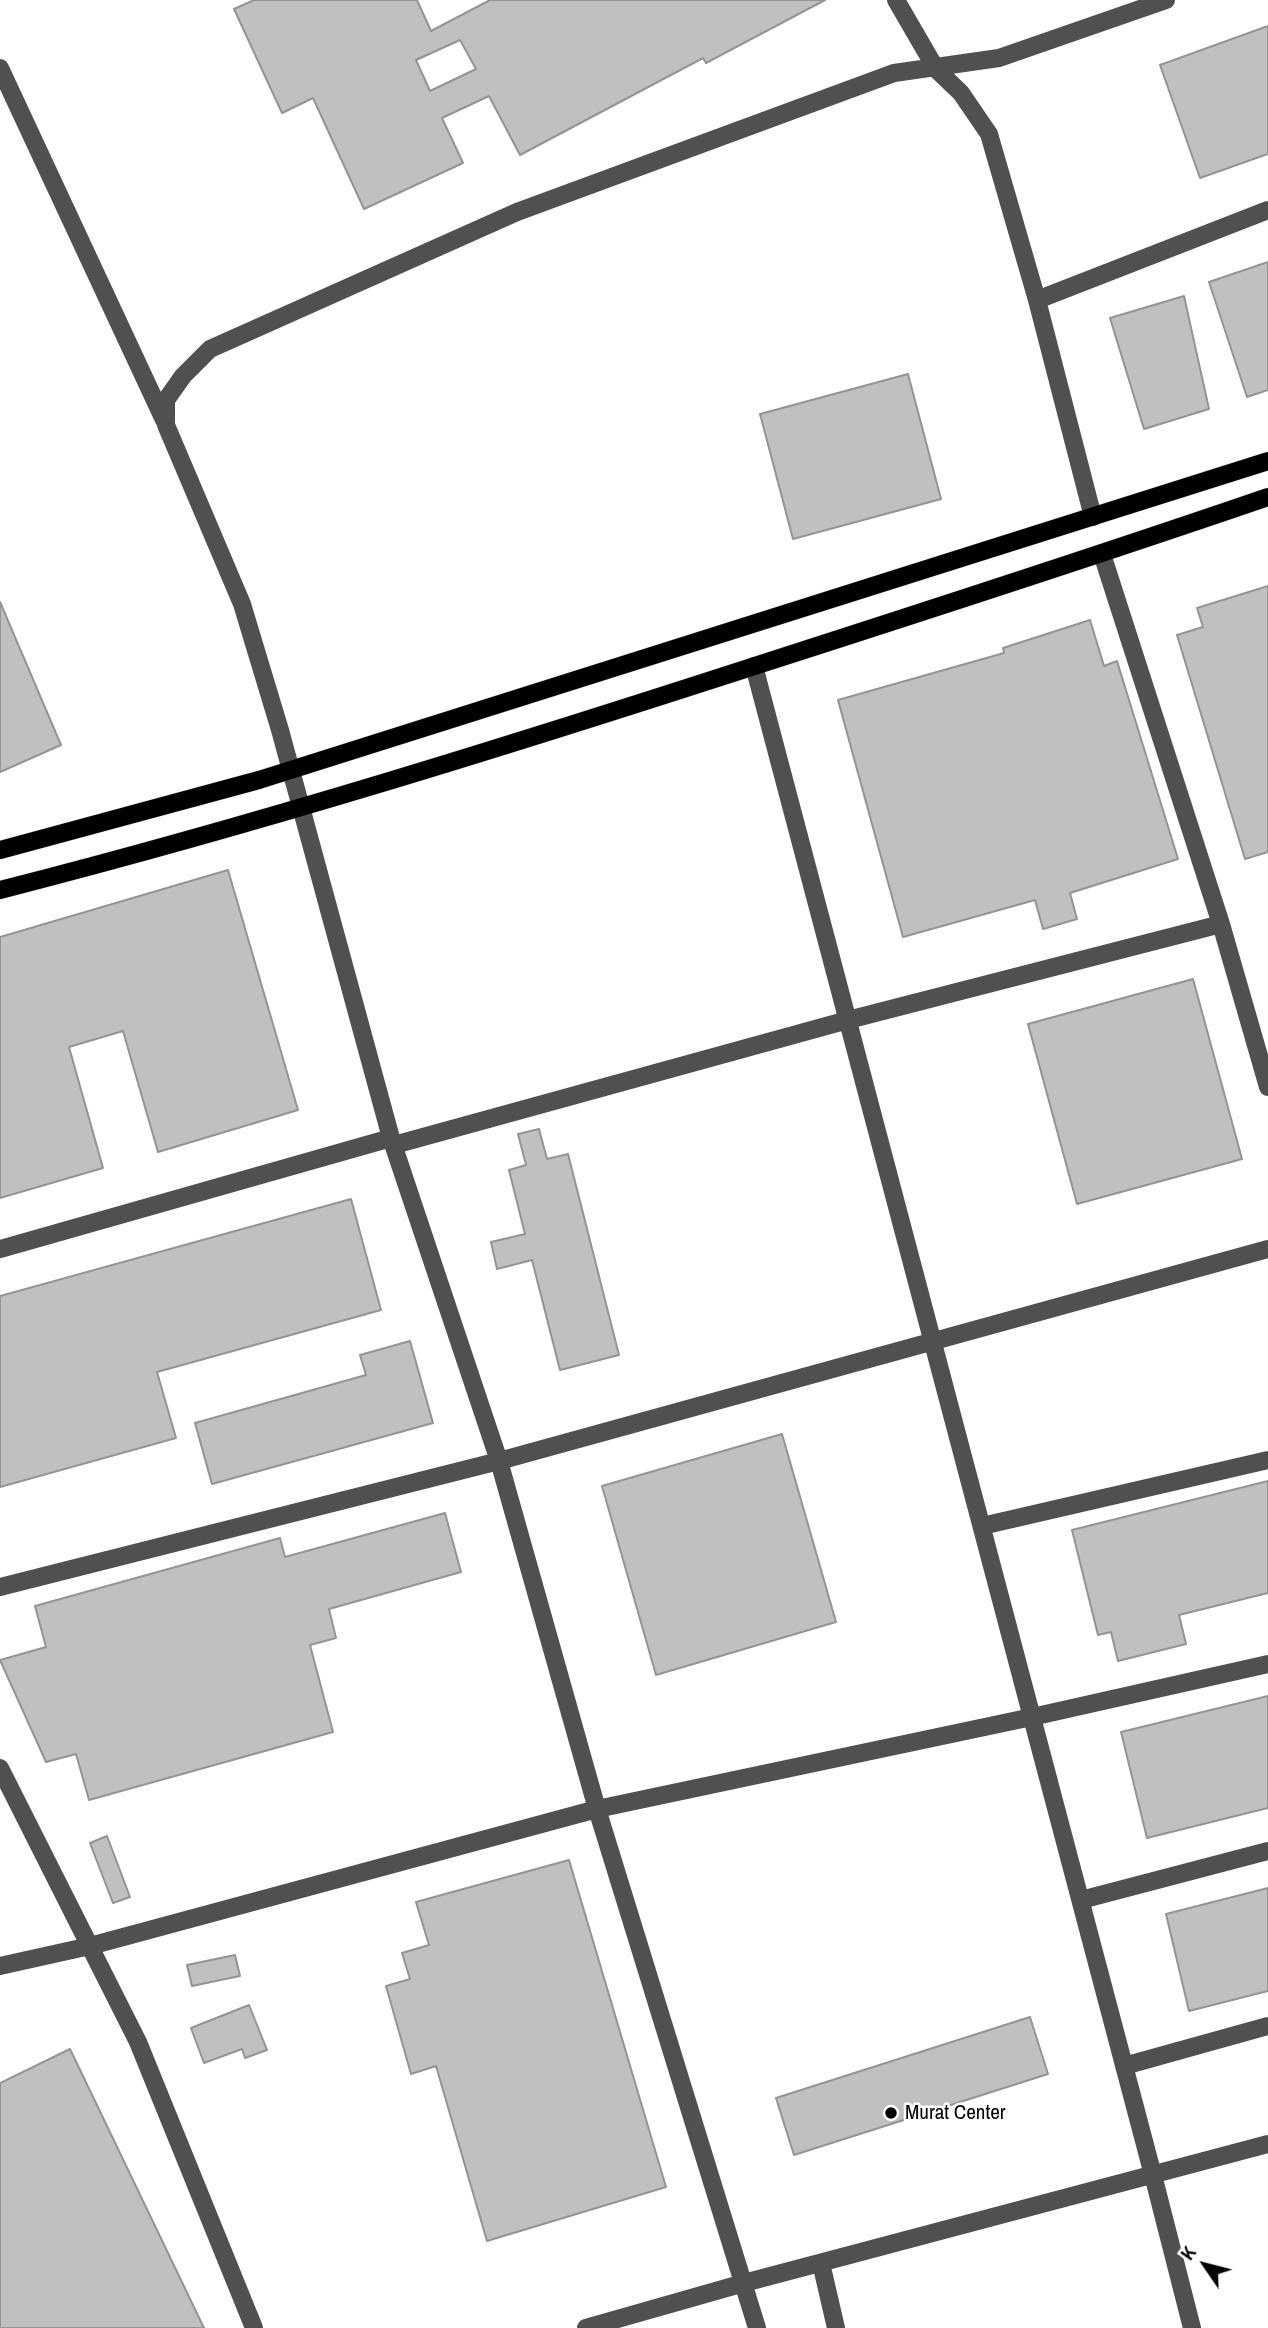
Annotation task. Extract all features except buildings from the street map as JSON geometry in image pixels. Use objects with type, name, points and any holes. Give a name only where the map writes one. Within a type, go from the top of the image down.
[{"type":"main road","points":[[0,850],[291,770],[1268,461]]},
{"type":"main road","points":[[0,890],[106,863],[493,751],[1102,554],[1268,497]]},
{"type":"street","points":[[896,0],[936,69],[961,93],[989,134],[1037,300],[1093,517]]},
{"type":"street","points":[[166,425],[166,400],[183,376],[210,349],[517,212],[894,73],[999,58],[1166,0]]},
{"type":"street","points":[[0,68],[166,425],[242,604],[291,770],[392,1141],[499,1461],[597,1809],[757,2328]]},
{"type":"street","points":[[1037,300],[1268,210]]},
{"type":"street","points":[[1102,554],[1221,924],[1268,1087]]},
{"type":"street","points":[[754,666],[1192,2328]]},
{"type":"street","points":[[0,1250],[392,1141],[1221,924]]},
{"type":"street","points":[[0,1587],[499,1461],[1268,1249]]},
{"type":"street","points":[[982,1526],[1268,1460]]},
{"type":"street","points":[[0,1966],[90,1946],[597,1809],[1268,1664]]},
{"type":"street","points":[[0,1768],[138,2042],[254,2328]]},
{"type":"street","points":[[1081,1900],[1268,1851]]},
{"type":"street","points":[[1124,2066],[1268,2026]]},
{"type":"street","points":[[586,2328],[744,2283],[1268,2144]]},
{"type":"street","points":[[821,2263],[836,2328]]},
{"type":"place","name":"Murat Center","points":[[891,2113]]}]
